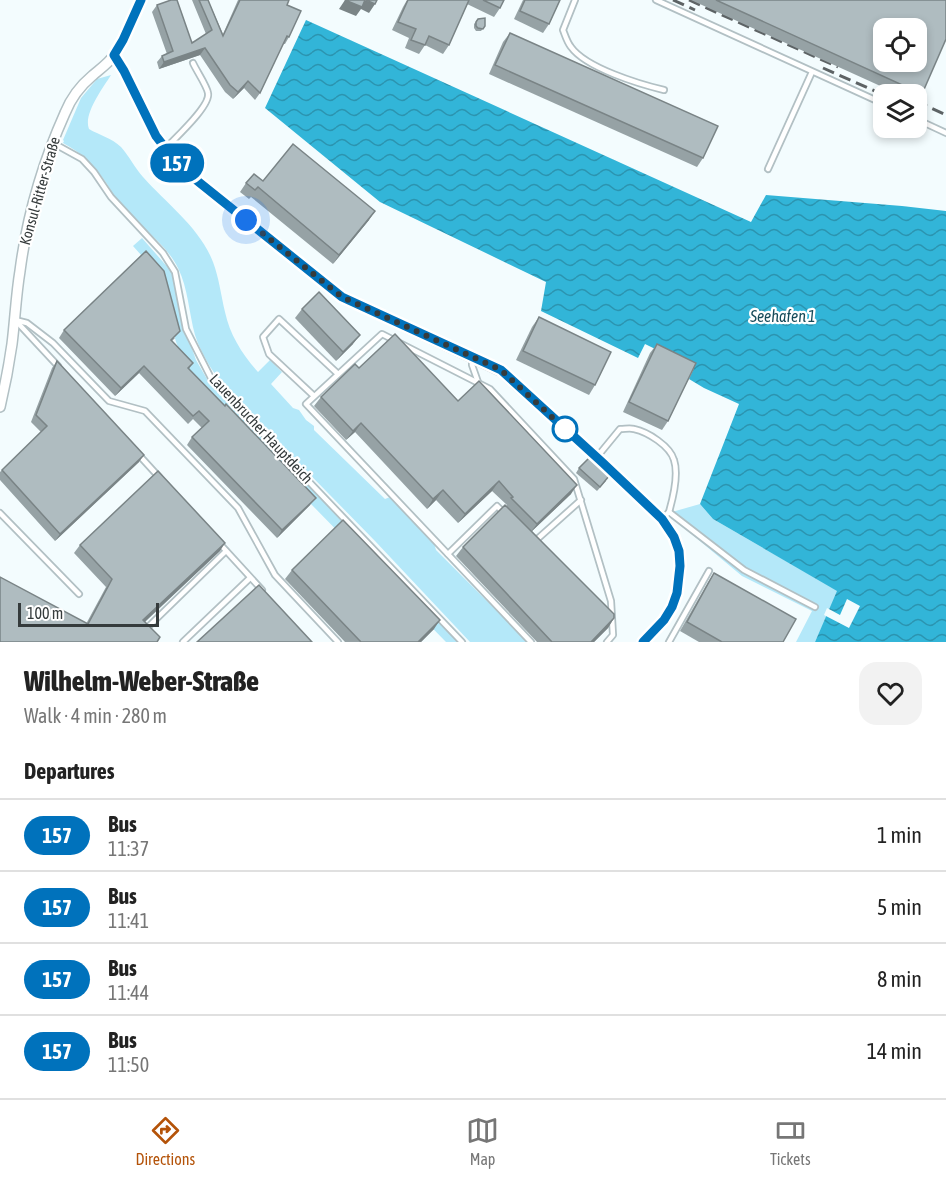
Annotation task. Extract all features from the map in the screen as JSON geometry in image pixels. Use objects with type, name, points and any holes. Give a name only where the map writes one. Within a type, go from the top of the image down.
[{"type":"street","name":"Konsul-Ritter-Straße","points":[[0,405],[11,353],[25,241],[34,202],[53,143],[74,95],[114,55],[141,0]]},
{"type":"street","points":[[114,55],[156,136],[180,167],[342,297],[501,370],[597,458],[665,516],[679,551],[677,593],[664,620],[643,642]]},
{"type":"lane","points":[[575,0],[563,30],[570,47],[587,61],[635,83],[664,90]]},
{"type":"lane","points":[[656,0],[873,99]]},
{"type":"lane","points":[[165,149],[191,123],[208,100],[208,92],[193,63]]},
{"type":"lane","points":[[768,169],[812,72]]},
{"type":"lane","points":[[927,124],[946,133]]},
{"type":"lane","name":"Lauenbrucher Hauptdeich","points":[[53,143],[82,159],[111,197],[163,254],[175,272],[186,329],[212,380],[462,642]]},
{"type":"lane","points":[[314,396],[269,354],[263,337],[279,319],[338,374]]},
{"type":"lane","points":[[15,320],[65,374]]},
{"type":"lane","points":[[15,320],[27,323],[53,343],[108,401],[145,411],[238,508],[275,575],[338,642]]},
{"type":"lane","points":[[531,642],[306,404],[382,334],[490,389],[574,479],[611,601],[613,635],[607,642]]},
{"type":"lane","points":[[472,357],[472,365],[478,382]]},
{"type":"lane","points":[[597,458],[620,429],[636,429],[657,440],[666,447],[674,460],[674,493],[665,516],[744,570],[815,607]]},
{"type":"lane","points":[[138,454],[162,480]]},
{"type":"lane","points":[[527,535],[534,543],[581,500]]},
{"type":"lane","points":[[448,554],[497,506],[512,521]]},
{"type":"lane","points":[[0,513],[79,594]]},
{"type":"lane","points":[[218,543],[265,594]]},
{"type":"lane","points":[[154,635],[147,628],[226,552]]},
{"type":"lane","points":[[669,642],[709,571]]},
{"type":"lane","points":[[183,642],[250,578]]},
{"type":"shaded area","points":[[111,75],[91,109],[89,129],[121,147],[143,177],[200,238],[215,268],[230,329],[247,358],[258,372],[270,360],[282,372],[271,384],[314,426],[314,430],[385,499],[390,497],[434,543],[436,550],[528,642],[470,642],[220,381],[195,335],[184,284],[178,268],[166,250],[119,203],[93,166],[63,143],[81,98],[97,79]]},
{"type":"shaded area","points":[[142,238],[171,271],[188,337],[196,360],[207,379],[458,642],[446,642],[221,412],[189,372],[176,342],[159,275],[133,246]]},
{"type":"shaded area","points":[[700,504],[713,519],[838,591],[815,642],[796,642],[812,611],[742,576],[665,514]]},
{"type":"water","name":"Seehafen 1","points":[[306,20],[751,222],[766,195],[946,211],[946,642],[815,642],[837,591],[713,519],[700,504],[739,404],[689,379],[694,368],[645,344],[638,358],[541,311],[546,282],[380,202],[265,108]]},
{"type":"pier","points":[[847,599],[860,606],[849,628],[824,615],[827,608],[840,615]]},
{"type":"building","points":[[177,0],[192,43],[212,30],[199,0],[208,0],[223,36],[240,0],[289,0],[287,5],[301,11],[260,93],[248,81],[238,92],[230,85],[205,48],[164,62],[162,56],[173,51],[157,5]]},
{"type":"building","points":[[345,0],[365,0],[362,7]]},
{"type":"building","points":[[408,0],[469,0],[449,45],[429,36],[425,45],[411,40],[416,29],[398,22]]},
{"type":"building","points":[[483,0],[504,0],[500,8]]},
{"type":"building","points":[[525,0],[560,0],[549,24],[520,11]]},
{"type":"building","points":[[716,0],[946,0],[946,39],[926,84],[900,84],[874,72],[927,72],[927,18],[873,18],[873,72]]},
{"type":"building","points":[[485,18],[483,29],[478,28],[476,22],[478,19]]},
{"type":"building","points":[[510,33],[718,126],[703,158],[495,65]]},
{"type":"building","points":[[293,144],[375,211],[339,255],[258,187],[255,190],[246,183],[254,174],[263,181]]},
{"type":"building","points":[[146,251],[164,271],[180,331],[171,340],[193,363],[188,368],[225,406],[226,404],[316,498],[282,530],[192,437],[209,421],[199,411],[193,416],[144,366],[121,388],[64,330]]},
{"type":"building","points":[[319,292],[360,335],[343,352],[302,309]]},
{"type":"building","points":[[539,317],[611,352],[595,385],[523,351]]},
{"type":"building","points":[[395,334],[458,401],[479,381],[577,485],[537,524],[511,498],[513,497],[499,481],[465,514],[443,490],[433,499],[361,423],[353,431],[321,397],[355,364],[359,368]]},
{"type":"building","points":[[657,344],[696,363],[668,421],[629,402]]},
{"type":"building","points":[[57,361],[144,455],[60,534],[2,470],[47,426],[36,415]]},
{"type":"building","points":[[589,458],[609,476],[600,487],[579,468]]},
{"type":"building","points":[[158,471],[225,543],[143,620],[160,637],[157,642],[0,642],[0,577],[88,624],[112,579],[80,545]]},
{"type":"building","points":[[505,505],[614,614],[614,618],[591,642],[552,642],[463,547]]},
{"type":"building","points":[[343,520],[440,620],[418,642],[361,642],[292,570]]},
{"type":"building","points":[[714,573],[796,619],[783,642],[722,642],[687,622]]},
{"type":"building","points":[[259,585],[312,642],[197,642]]},
{"type":"railway","points":[[673,0],[695,10]]},
{"type":"railway","points":[[689,0],[838,67]]},
{"type":"railway","points":[[823,68],[873,90]]},
{"type":"railway","points":[[927,106],[946,115]]},
{"type":"bus line","name":"157","points":[[141,0],[114,55],[156,136],[180,167],[342,297],[501,370],[662,519],[674,537],[679,551],[680,576],[672,607],[655,631],[643,642]]},
{"type":"route","points":[[246,220],[342,297],[501,370],[565,429]]}]
